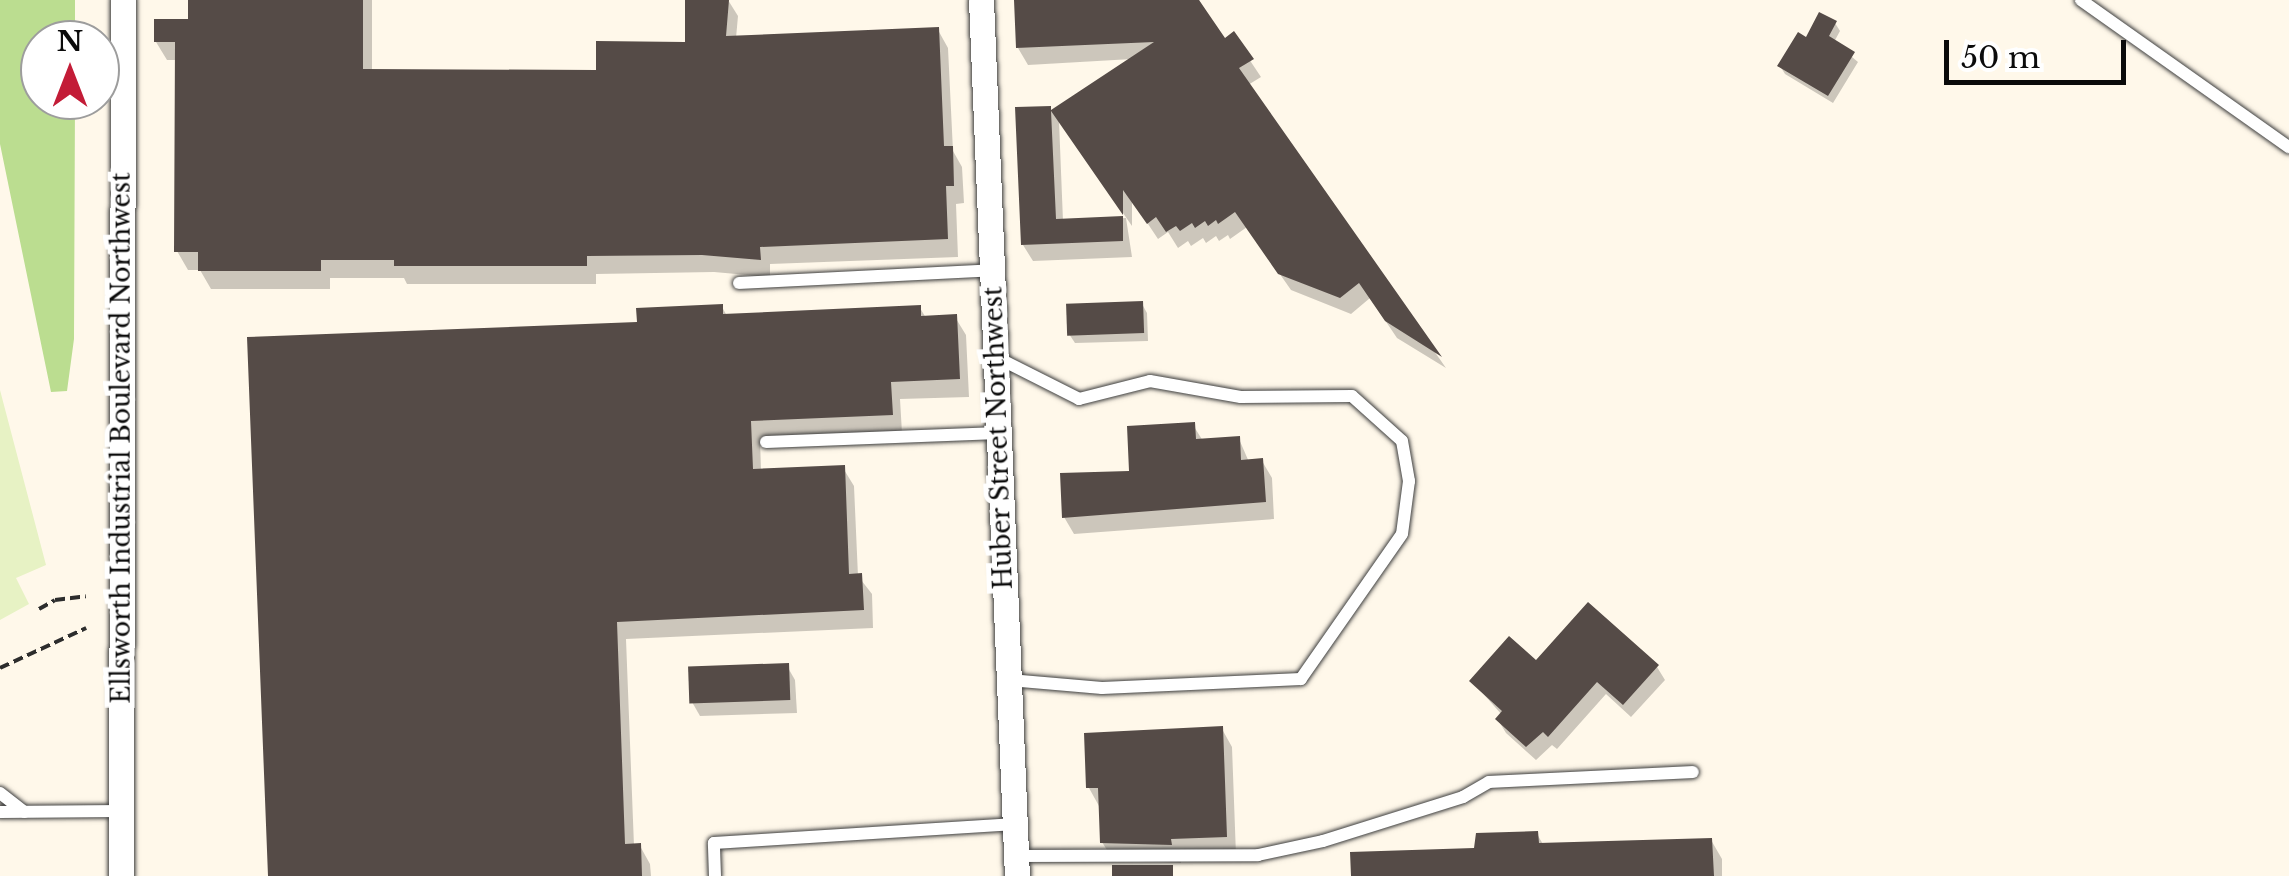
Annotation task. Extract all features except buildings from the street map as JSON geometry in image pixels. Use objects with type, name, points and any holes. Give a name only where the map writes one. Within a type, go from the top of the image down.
[{"type":"street","name":"Ellsworth Industrial Boulevard Northwest","points":[[120,876],[123,0]]},
{"type":"street","name":"Huber Street Northwest","points":[[981,0],[1017,866]]},
{"type":"lane","points":[[2081,0],[2289,148]]},
{"type":"lane","points":[[739,283],[992,270]]},
{"type":"lane","points":[[996,357],[1079,399],[1150,381],[1242,397],[1352,396],[1402,441],[1409,481],[1402,534],[1300,679],[1102,688],[1009,680]]},
{"type":"lane","points":[[766,442],[999,432]]},
{"type":"lane","points":[[1017,866],[1258,855],[1341,836],[1463,797],[1489,782],[1693,772]]},
{"type":"lane","points":[[0,793],[24,812]]},
{"type":"lane","points":[[0,812],[121,811]]},
{"type":"lane","points":[[715,876],[714,843],[1015,824]]},
{"type":"path","points":[[40,609],[55,600],[86,596]]},
{"type":"path","points":[[0,668],[86,628]]},
{"type":"green space","points":[[0,0],[75,0],[75,20],[20,20],[20,120],[75,120],[74,339],[67,391],[51,392],[0,144]]},
{"type":"green space","points":[[0,390],[46,565],[16,578],[29,604],[0,620]]}]
